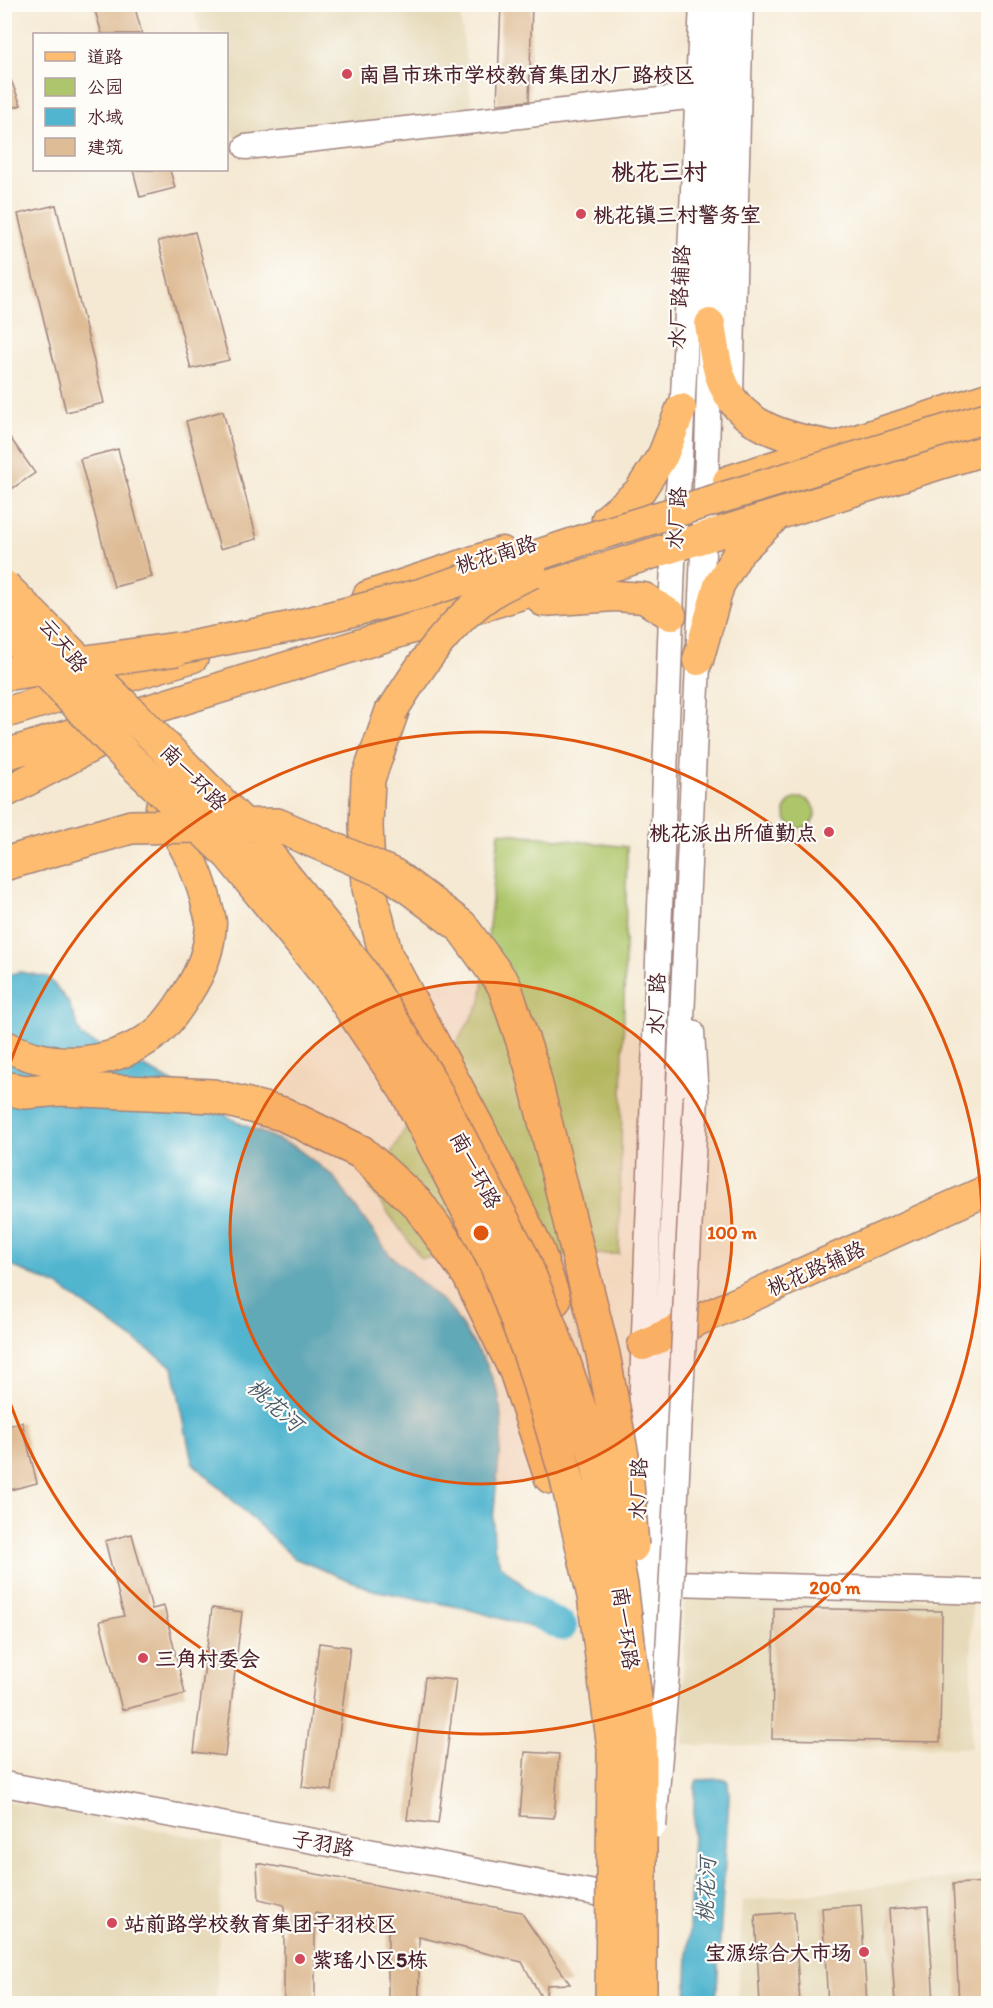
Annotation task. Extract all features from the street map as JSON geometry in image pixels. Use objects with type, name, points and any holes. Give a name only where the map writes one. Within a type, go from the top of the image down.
[{"type":"highway","name":"南一环路","points":[[4,587],[246,828],[359,969],[427,1076],[522,1257],[562,1357],[598,1464],[621,1585],[627,1744],[642,1963],[638,2004]]},
{"type":"highway","name":"南一环路","points":[[6,627],[130,760],[230,855],[334,983],[406,1092],[497,1266],[532,1364],[566,1475],[627,1744],[612,2004]]},
{"type":"highway","points":[[4,674],[177,649]]},
{"type":"highway","points":[[392,711],[368,779],[366,826],[369,888],[386,956],[478,1128],[538,1252],[565,1332],[598,1464]]},
{"type":"highway","points":[[4,864],[131,827],[277,825],[393,875],[461,926],[504,985],[531,1065],[603,1354],[627,1483],[642,1666],[627,1744]]},
{"type":"highway","points":[[4,1088],[25,1092],[61,1089],[213,1096],[283,1114],[361,1152],[418,1204],[469,1275],[516,1371],[552,1481],[627,1744]]},
{"type":"main road","points":[[710,324],[720,378],[734,405],[753,421],[790,438],[835,447]]},
{"type":"main road","name":"桃花南路","points":[[4,713],[98,687],[218,649],[416,579],[988,398]]},
{"type":"main road","points":[[607,519],[639,492],[663,455],[681,409]]},
{"type":"main road","points":[[177,649],[290,627],[420,594],[589,538],[988,417]]},
{"type":"main road","points":[[392,711],[423,661],[459,620],[495,591],[589,545],[988,426]]},
{"type":"main road","points":[[4,755],[160,709],[988,449]]},
{"type":"main road","points":[[698,660],[719,585],[739,552],[777,515]]},
{"type":"main road","name":"云天路","points":[[4,571],[123,719]]},
{"type":"main road","points":[[492,604],[615,596],[644,598],[671,615]]},
{"type":"main road","name":"云天路","points":[[6,627],[91,728]]},
{"type":"main road","points":[[4,793],[160,709]]},
{"type":"main road","points":[[4,1045],[17,1052],[62,1063],[112,1058],[153,1036],[178,1008],[202,970],[211,922],[200,877],[184,843],[130,760]]},
{"type":"main road","name":"桃花路辅路","points":[[655,1340],[988,1190]]},
{"type":"street","points":[[246,147],[702,95],[694,4]]},
{"type":"street","name":"水厂路","points":[[638,2004],[630,1899],[631,1673],[681,995],[706,488],[710,324],[702,95],[702,4]]},
{"type":"street","name":"水厂路","points":[[655,1340],[671,615],[676,497],[702,95],[720,4]]},
{"type":"street","points":[[731,400],[741,4]]},
{"type":"street","points":[[642,1963],[666,1685],[696,1096],[694,1041],[681,995]]},
{"type":"street","points":[[672,1583],[988,1592]]},
{"type":"street","name":"子羽路","points":[[4,1784],[630,1899]]},
{"type":"street","name":"水厂路","points":[[612,2004],[630,1899]]},
{"type":"shaded area","name":"南昌市珠市学校教育集团水厂路校区","points":[[415,4],[460,14],[473,114],[236,143],[228,117],[228,33],[201,33],[192,5]]},
{"type":"shaded area","points":[[684,1596],[972,1600],[971,1748],[683,1745]]},
{"type":"shaded area","name":"站前路学校教育集团子羽校区","points":[[4,1801],[222,1842],[216,2003],[5,2003]]},
{"type":"shaded area","name":"宝源综合大市场","points":[[988,1874],[988,2003],[737,2004],[742,1901]]},
{"type":"green space","points":[[800,798],[806,799],[814,807],[814,819],[806,827],[800,828],[794,827],[786,819],[785,813],[786,807],[794,799]]},
{"type":"green space","points":[[499,832],[627,847],[619,1254],[421,1258],[370,1188],[481,1002]]},
{"type":"water","points":[[20,972],[48,977],[68,1002],[82,1037],[158,1074],[237,1122],[295,1147],[333,1176],[389,1254],[450,1308],[486,1363],[499,1396],[502,1427],[493,1520],[494,1547],[500,1564],[555,1615],[548,1632],[464,1608],[373,1590],[294,1558],[192,1462],[173,1367],[58,1286],[5,1263],[5,975]]},
{"type":"water","points":[[725,1779],[728,1782],[729,1796],[716,2003],[686,2003],[695,1786],[697,1780]]},
{"type":"building","points":[[93,4],[134,4],[142,33],[102,33]]},
{"type":"building","points":[[501,4],[532,4],[529,101],[497,104]]},
{"type":"building","points":[[4,63],[21,105],[4,111]]},
{"type":"building","points":[[133,171],[170,171],[175,188],[140,197]]},
{"type":"building","points":[[56,205],[104,403],[66,412],[18,214]]},
{"type":"building","points":[[195,232],[229,360],[191,369],[158,241]]},
{"type":"building","points":[[223,411],[257,539],[220,549],[186,421]]},
{"type":"building","points":[[4,429],[35,473],[4,494]]},
{"type":"building","points":[[118,449],[152,577],[114,587],[80,459]]},
{"type":"building","points":[[22,1422],[37,1483],[10,1490],[4,1468],[4,1427]]},
{"type":"building","points":[[132,1534],[152,1609],[164,1606],[185,1694],[122,1710],[100,1621],[124,1616],[105,1541]]},
{"type":"building","points":[[212,1608],[242,1612],[225,1756],[194,1752]]},
{"type":"building","points":[[774,1608],[942,1611],[940,1742],[772,1739]]},
{"type":"building","points":[[319,1643],[350,1647],[332,1791],[302,1787]]},
{"type":"building","points":[[425,1677],[456,1680],[438,1824],[407,1820]]},
{"type":"building","points":[[525,1752],[559,1754],[554,1818],[520,1816]]},
{"type":"building","points":[[257,1863],[521,1912],[570,1984],[547,1985],[545,2004],[522,1962],[419,1937],[419,2004],[388,2004],[388,1930],[315,1913],[315,2004],[284,2004],[284,1905],[259,1899]]},
{"type":"building","points":[[988,1882],[988,2004],[959,2004],[953,1884]]},
{"type":"building","points":[[861,1905],[867,2004],[828,2004],[822,1908]]},
{"type":"building","points":[[928,1906],[934,2004],[895,2004],[889,1909]]},
{"type":"building","points":[[794,1912],[800,2004],[760,2004],[755,1915]]},
{"type":"waterway","name":"桃花河","points":[[516,1602],[562,1626]]},
{"type":"place","name":"南昌市珠市学校教育集团水厂路校区","points":[[347,74]]},
{"type":"place","name":"桃花镇三村警务室","points":[[581,214]]},
{"type":"place","name":"桃花派出所值勤点","points":[[829,832]]},
{"type":"place","name":"三角村委会","points":[[143,1658]]},
{"type":"place","name":"站前路学校教育集团子羽校区","points":[[112,1923]]},
{"type":"place","name":"宝源综合大市场","points":[[864,1952]]},
{"type":"place","name":"紫瑶小区5栋","points":[[300,1959]]},
{"type":"district","name":"桃花三村","points":[[659,171]]}]
